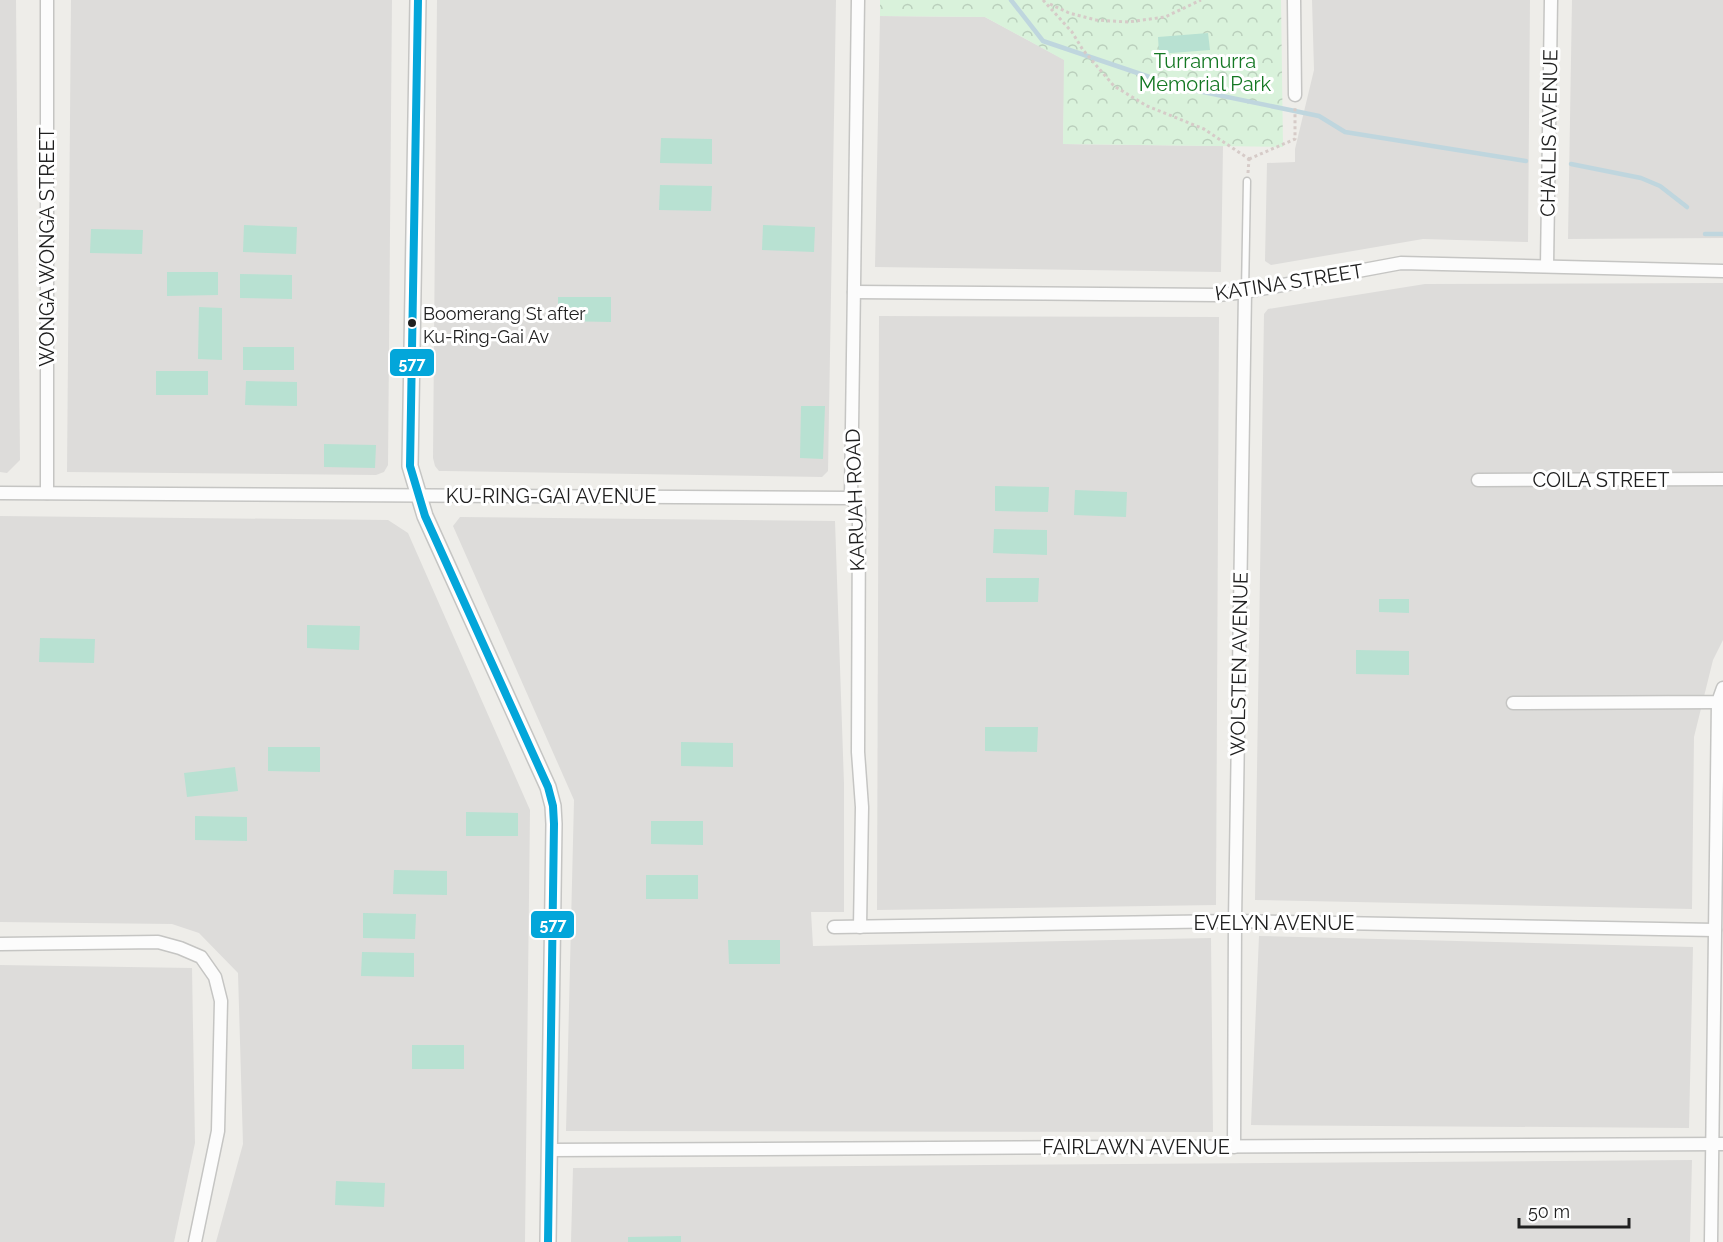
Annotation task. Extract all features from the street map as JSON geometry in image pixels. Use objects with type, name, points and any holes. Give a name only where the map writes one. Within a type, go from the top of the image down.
[{"type":"street","name":"WONGA WONGA STREET","points":[[47,0],[47,493]]},
{"type":"street","points":[[418,0],[410,466],[425,516],[548,787],[553,806],[548,1242]]},
{"type":"street","name":"KARUAH ROAD","points":[[858,0],[851,498],[859,510],[858,752],[862,807],[860,927]]},
{"type":"street","points":[[1294,0],[1295,101]]},
{"type":"street","name":"CHALLIS AVENUE","points":[[1547,267],[1551,0]]},
{"type":"street","name":"KATINA STREET","points":[[854,292],[1218,295],[1401,263],[1723,271]]},
{"type":"street","name":"WOLSTEN AVENUE","points":[[1234,1147],[1235,921],[1245,292]]},
{"type":"street","name":"COILA STREET","points":[[1478,480],[1723,479]]},
{"type":"street","name":"KU-RING-GAI AVENUE","points":[[0,493],[851,498]]},
{"type":"street","points":[[1711,1242],[1718,1144],[1715,930],[1718,702],[1723,688]]},
{"type":"street","points":[[1513,703],[1718,702]]},
{"type":"street","name":"EVELYN AVENUE","points":[[834,927],[1235,921],[1715,930]]},
{"type":"street","points":[[0,944],[158,942],[201,957],[215,977],[221,1001],[218,1131],[195,1242]]},
{"type":"street","name":"FAIRLAWN AVENUE","points":[[549,1150],[1718,1144]]},
{"type":"lane","name":"WOLSTEN AVENUE","points":[[1245,292],[1247,181]]},
{"type":"path","points":[[1043,0],[1072,32],[1083,50],[1114,86],[1147,106],[1204,129],[1249,159],[1295,139],[1295,101]]},
{"type":"path","points":[[1048,4],[1096,20],[1128,22],[1165,17],[1201,0]]},
{"type":"shaded area","points":[[0,0],[16,0],[20,460],[7,473],[0,472]]},
{"type":"shaded area","points":[[71,0],[392,0],[388,465],[384,472],[376,475],[67,472]]},
{"type":"shaded area","points":[[437,0],[836,0],[828,471],[822,477],[439,471],[433,458]]},
{"type":"shaded area","points":[[1312,0],[1530,0],[1528,242],[1423,239],[1271,265],[1265,261],[1267,163],[1295,162],[1295,149],[1314,70]]},
{"type":"shaded area","points":[[1572,0],[1723,0],[1723,238],[1568,239]]},
{"type":"shaded area","points":[[880,16],[985,17],[1065,60],[1063,144],[1223,146],[1221,272],[875,267]]},
{"type":"shaded area","points":[[1723,283],[1723,640],[1713,660],[1694,737],[1692,909],[1255,900],[1264,314],[1268,309],[1425,284]]},
{"type":"shaded area","points":[[879,316],[1219,317],[1216,905],[877,910]]},
{"type":"shaded area","points":[[0,516],[388,520],[408,533],[530,810],[525,1242],[216,1242],[243,1144],[238,973],[199,933],[172,924],[0,922]]},
{"type":"shaded area","points":[[460,517],[835,521],[844,784],[844,912],[811,912],[813,946],[1211,938],[1213,1132],[566,1131],[574,800],[453,526]]},
{"type":"shaded area","points":[[1259,936],[1693,947],[1689,1128],[1251,1125]]},
{"type":"shaded area","points":[[0,965],[192,968],[195,1143],[174,1242],[0,1242]]},
{"type":"shaded area","points":[[1692,1160],[1690,1242],[571,1242],[573,1168]]},
{"type":"green space","name":"Turramurra Memorial Park","points":[[880,0],[1281,0],[1283,147],[1063,144],[1064,60],[985,17],[880,16]]},
{"type":"green space","points":[[1208,33],[1210,50],[1159,54],[1158,37]]},
{"type":"green space","points":[[661,138],[712,139],[712,164],[660,163]]},
{"type":"green space","points":[[660,185],[712,186],[711,211],[659,210]]},
{"type":"green space","points":[[244,225],[297,227],[296,254],[243,252]]},
{"type":"green space","points":[[763,225],[815,227],[814,252],[762,250]]},
{"type":"green space","points":[[91,229],[143,230],[142,254],[90,253]]},
{"type":"green space","points":[[167,272],[218,272],[218,295],[167,296]]},
{"type":"green space","points":[[240,274],[292,275],[292,299],[240,298]]},
{"type":"green space","points":[[558,297],[611,297],[611,322],[558,321]]},
{"type":"green space","points":[[199,307],[222,308],[222,360],[198,359]]},
{"type":"green space","points":[[243,347],[294,347],[294,370],[243,370]]},
{"type":"green space","points":[[156,371],[208,371],[208,395],[156,395]]},
{"type":"green space","points":[[246,381],[297,382],[297,406],[245,405]]},
{"type":"green space","points":[[801,406],[825,406],[823,459],[800,458]]},
{"type":"green space","points":[[324,444],[376,445],[375,468],[324,467]]},
{"type":"green space","points":[[995,486],[1049,487],[1048,512],[995,511]]},
{"type":"green space","points":[[1075,490],[1127,492],[1126,517],[1074,515]]},
{"type":"green space","points":[[994,529],[1047,530],[1047,555],[993,553]]},
{"type":"green space","points":[[986,578],[1039,578],[1038,602],[986,602]]},
{"type":"green space","points":[[1379,599],[1409,599],[1409,613],[1379,612]]},
{"type":"green space","points":[[307,625],[360,626],[359,650],[307,648]]},
{"type":"green space","points":[[40,638],[95,639],[94,663],[39,662]]},
{"type":"green space","points":[[1356,650],[1409,651],[1409,675],[1356,674]]},
{"type":"green space","points":[[985,727],[1038,727],[1037,752],[985,751]]},
{"type":"green space","points":[[681,742],[733,743],[733,767],[681,766]]},
{"type":"green space","points":[[268,747],[320,747],[320,772],[268,771]]},
{"type":"green space","points":[[235,767],[238,791],[187,797],[184,773]]},
{"type":"green space","points":[[466,812],[518,813],[518,836],[466,836]]},
{"type":"green space","points":[[195,816],[247,817],[247,841],[195,840]]},
{"type":"green space","points":[[651,821],[703,821],[703,845],[651,844]]},
{"type":"green space","points":[[394,870],[447,871],[447,895],[393,894]]},
{"type":"green space","points":[[646,875],[698,875],[698,899],[646,899]]},
{"type":"green space","points":[[363,913],[416,914],[415,939],[363,938]]},
{"type":"green space","points":[[728,940],[780,940],[780,964],[729,964]]},
{"type":"green space","points":[[362,952],[414,953],[414,977],[361,976]]},
{"type":"green space","points":[[412,1045],[464,1045],[464,1069],[412,1069]]},
{"type":"green space","points":[[336,1181],[385,1183],[384,1207],[335,1205]]},
{"type":"green space","points":[[681,1236],[681,1242],[628,1242],[628,1237]]},
{"type":"waterway","points":[[1011,0],[1043,41],[1179,87],[1319,116],[1345,132],[1526,161]]},
{"type":"waterway","points":[[1571,164],[1641,178],[1660,186],[1687,207]]},
{"type":"waterway","points":[[1705,234],[1723,234]]},
{"type":"transit line","name":"577","points":[[418,0],[410,466],[425,516],[548,787],[553,806],[548,1242]]},
{"type":"place","name":"Boomerang St after Ku-Ring-Gai Av","points":[[412,323]]}]
